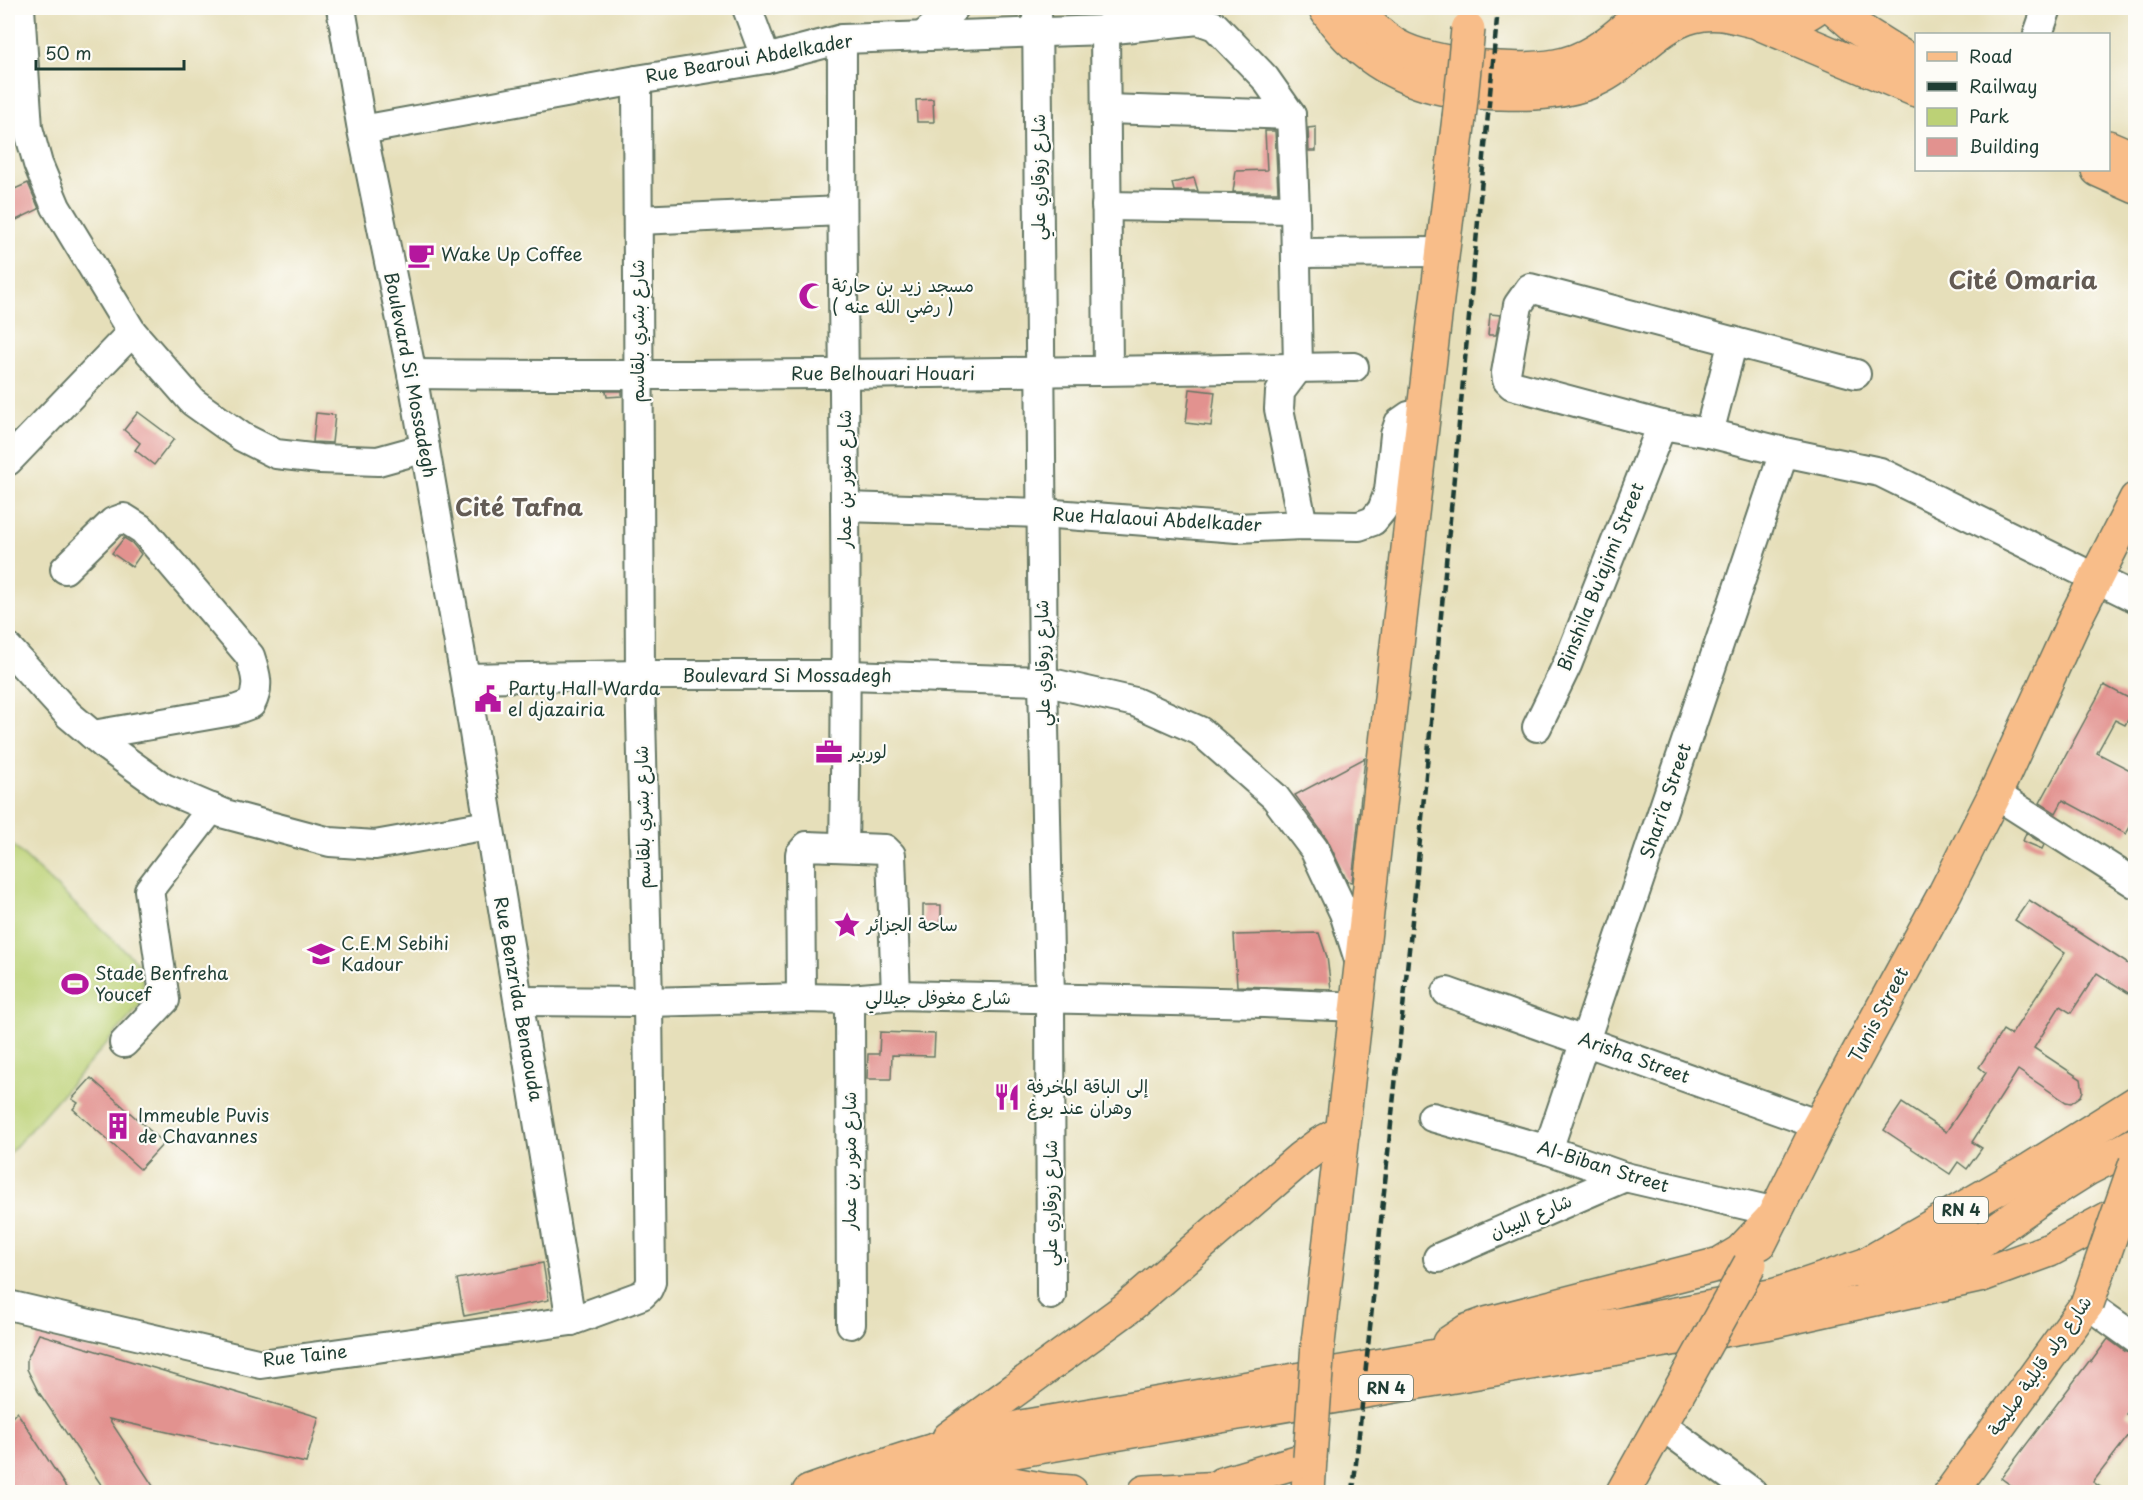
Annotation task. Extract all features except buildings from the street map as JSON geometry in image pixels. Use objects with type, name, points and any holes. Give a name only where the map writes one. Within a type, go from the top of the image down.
[{"type":"main road","points":[[1325,8],[1346,37],[1363,52],[1409,78],[1448,90],[1514,93],[1571,89],[1595,80],[1614,69],[1673,24],[1694,16],[1754,16],[1774,25],[1790,22],[1816,8]]},
{"type":"main road","points":[[1355,8],[1375,31],[1396,45],[1419,55],[1444,61],[1511,69],[1565,64],[1580,59],[1610,40],[1648,8]]},
{"type":"main road","points":[[1834,8],[1876,41],[1915,64]]},
{"type":"main road","points":[[1866,8],[1876,41]]},
{"type":"main road","points":[[1754,16],[1915,89]]},
{"type":"main road","points":[[1308,1492],[1318,1343],[1469,18]]},
{"type":"main road","points":[[2110,166],[2129,160]]},
{"type":"main road","points":[[2121,531],[2136,475]]},
{"type":"main road","points":[[2121,531],[2136,499]]},
{"type":"main road","name":"Tunis Street","points":[[1623,1492],[1750,1264],[1819,1125],[1945,894],[1995,794],[2076,617],[2121,531]]},
{"type":"main road","name":"RN 4","points":[[879,1492],[977,1436],[1654,1319],[1776,1295],[1865,1265],[2021,1174],[2136,1103]]},
{"type":"main road","points":[[938,1460],[1126,1310],[1301,1158],[1320,1144],[1343,1132]]},
{"type":"main road","points":[[1897,1295],[1923,1283],[2041,1198],[2087,1169],[2136,1144]]},
{"type":"main road","name":"شارع ولد قابلية صليحة","points":[[1951,1492],[2087,1304],[2136,1163]]},
{"type":"main road","points":[[1776,1295],[1909,1260],[2041,1198]]},
{"type":"main road","name":"RN 4","points":[[809,1492],[938,1460],[997,1454],[1770,1322],[1897,1295],[1979,1276],[2012,1265],[2050,1250],[2136,1204]]},
{"type":"main road","points":[[1432,1356],[1459,1336],[1486,1324],[1720,1264],[1740,1252],[1774,1215]]},
{"type":"main road","points":[[1206,1488],[1310,1458]]},
{"type":"main road","points":[[938,1460],[1059,1491]]},
{"type":"main road","points":[[1145,1492],[1243,1487],[1255,1492]]},
{"type":"street","points":[[20,8],[28,128],[38,164],[56,207],[132,332],[193,402],[242,437],[276,454],[320,459],[378,461],[425,448]]},
{"type":"street","name":"Boulevard Si Mossadegh","points":[[341,8],[362,130],[412,374],[465,678],[847,675],[1042,681],[1135,702],[1200,731],[1275,797],[1314,849],[1344,913],[1362,969]]},
{"type":"street","points":[[747,8],[766,59]]},
{"type":"street","points":[[923,36],[954,8]]},
{"type":"street","points":[[1108,370],[1105,30],[1125,8]]},
{"type":"street","points":[[2038,33],[2048,8]]},
{"type":"street","name":"Rue Bearoui Abdelkader","points":[[362,130],[766,59],[842,39],[923,36],[1037,19],[1105,30],[1197,20],[1215,26],[1265,78],[1290,115]]},
{"type":"street","name":"شارع زوقاري علي","points":[[1037,19],[1042,681],[1050,999],[1051,1295]]},
{"type":"street","name":"شارع منور بن عمار","points":[[842,39],[847,675],[844,847]]},
{"type":"street","name":"شارع بشري بلقاسم","points":[[571,1321],[642,1294],[651,1282],[648,1002],[640,675],[637,80]]},
{"type":"street","points":[[1106,109],[1290,115],[1295,209],[1298,368],[1280,392],[1279,409],[1303,525]]},
{"type":"street","points":[[1106,206],[1295,209]]},
{"type":"street","points":[[638,220],[842,211]]},
{"type":"street","points":[[1296,253],[1443,252]]},
{"type":"street","points":[[1856,374],[1530,288],[1518,305],[1506,373],[1507,380],[1512,385],[1662,425],[1709,433],[1784,452],[1880,472],[2136,598]]},
{"type":"street","points":[[8,461],[132,332]]},
{"type":"street","points":[[1709,433],[1733,341]]},
{"type":"street","name":"Rue Belhouari Houari","points":[[412,374],[637,376],[1354,368]]},
{"type":"street","name":"Rue Halaoui Abdelkader","points":[[844,507],[1041,513],[1237,528],[1303,525],[1359,526],[1373,521],[1382,510],[1389,490],[1395,435],[1399,423],[1409,416],[1424,413]]},
{"type":"street","name":"Binshila Bu'ajimi Street","points":[[1537,727],[1567,665],[1662,425]]},
{"type":"street","name":"Shari'a Street","points":[[1548,1150],[1784,452]]},
{"type":"street","points":[[65,569],[113,522],[124,518],[133,522],[143,530],[244,648],[250,656],[257,677],[257,693],[251,704],[232,711],[93,735]]},
{"type":"street","points":[[8,648],[69,715],[93,735],[164,788],[225,814],[330,842],[375,845],[489,825]]},
{"type":"street","name":"Rue Benzrida Benaouda","points":[[465,678],[571,1321]]},
{"type":"street","points":[[1995,794],[2136,884]]},
{"type":"street","points":[[124,1043],[165,1000],[149,890],[212,808]]},
{"type":"street","points":[[801,998],[800,854],[807,846],[885,849],[891,855],[896,995]]},
{"type":"street","name":"Arisha Street","points":[[1447,992],[1819,1125]]},
{"type":"street","name":"شارع مغوفل جيلالي","points":[[519,1001],[850,999],[896,995],[1357,1007]]},
{"type":"street","name":"شارع منور بن عمار","points":[[850,999],[851,1324]]},
{"type":"street","name":"Al-Biban Street","points":[[1432,1117],[1548,1150],[1624,1177],[1774,1215]]},
{"type":"street","name":"شارع البيبان","points":[[1438,1258],[1624,1177]]},
{"type":"street","points":[[2087,1304],[2136,1339]]},
{"type":"street","name":"Rue Taine","points":[[8,1305],[261,1364],[571,1321]]},
{"type":"street","points":[[1662,1425],[1752,1492]]},
{"type":"green space","name":"Stade Benfreha Youcef","points":[[8,841],[142,967],[144,1001],[8,1155]]},
{"type":"railway","points":[[1353,1492],[1416,882],[1498,8]]},
{"type":"place","name":"Wake Up Coffee","points":[[421,255]]},
{"type":"place","name":"مسجد زيد بن حارثة ( رضي الله عنه )","points":[[812,296]]},
{"type":"place","name":"Party Hall Warda el djazairia","points":[[488,699]]},
{"type":"place","name":"لوربير","points":[[829,752]]},
{"type":"place","name":"ساحة الجزائر","points":[[847,925]]},
{"type":"place","name":"C.E.M Sebihi Kadour","points":[[321,954]]},
{"type":"place","name":"Stade Benfreha Youcef","points":[[75,984]]},
{"type":"place","name":"إلى الباقة المخرفة وهران عند يوغ","points":[[1007,1097]]},
{"type":"place","name":"Immeuble Puvis de Chavannes","points":[[118,1126]]},
{"type":"district","name":"Cité Omaria","points":[[2023,281]]},
{"type":"district","name":"Cité Tafna","points":[[519,508]]}]
